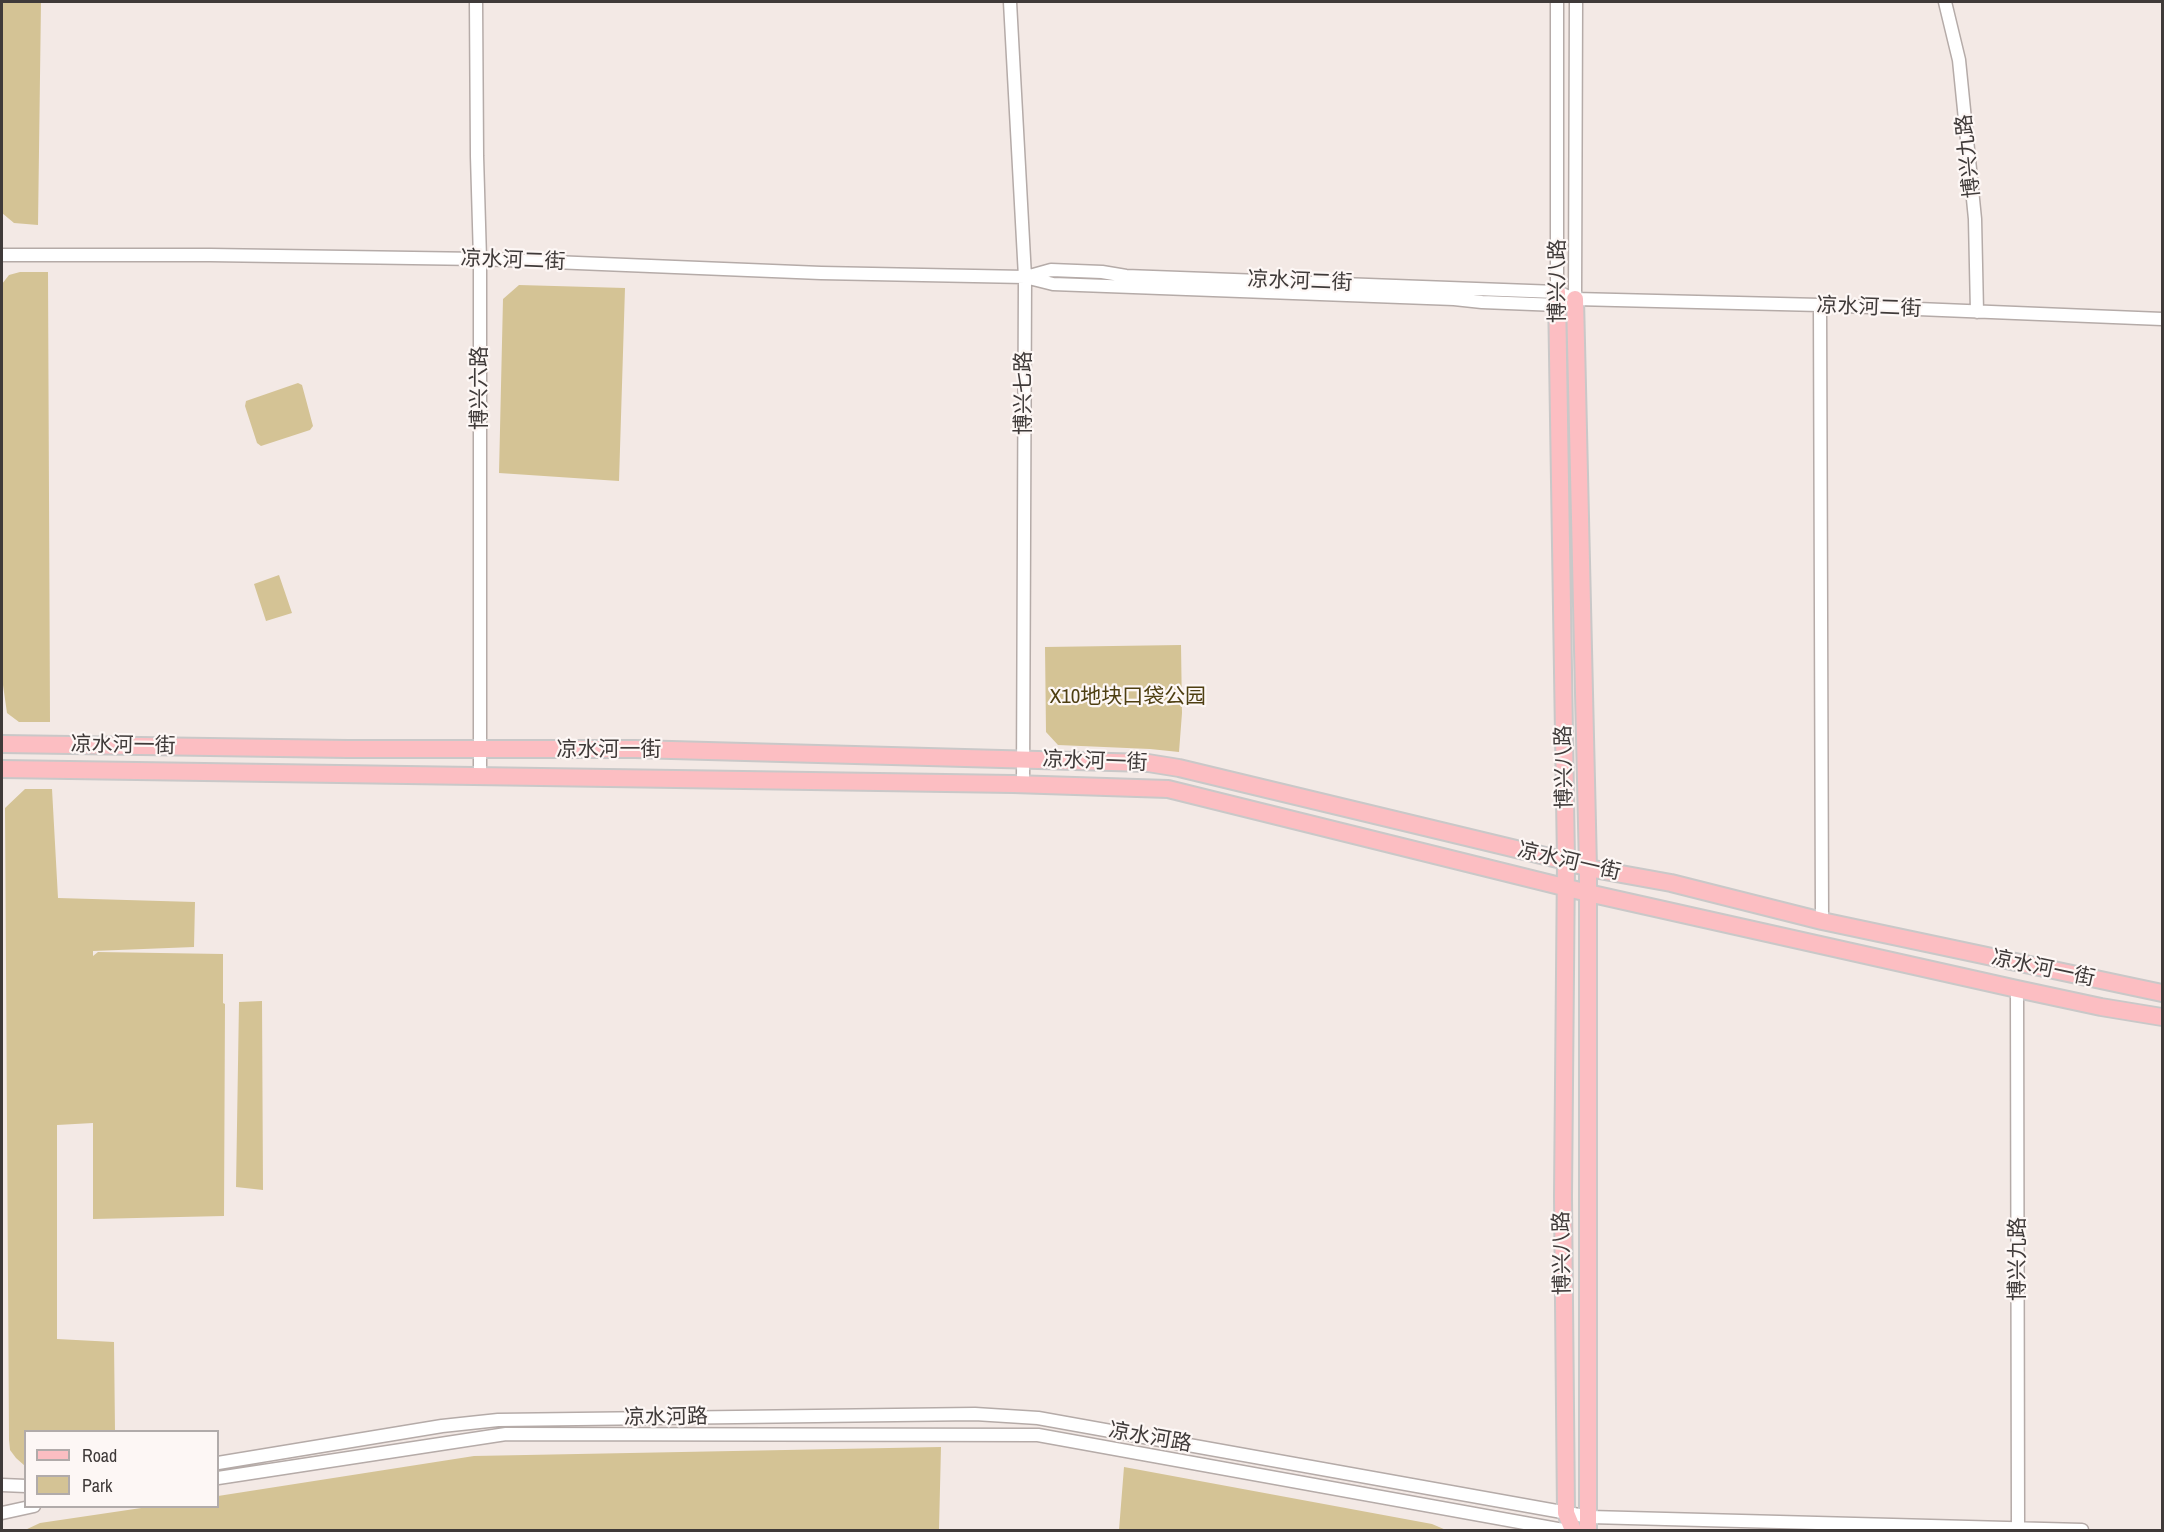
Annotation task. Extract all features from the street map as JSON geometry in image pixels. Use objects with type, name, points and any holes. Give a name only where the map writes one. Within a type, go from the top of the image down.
[{"type":"main road","name":"博兴八路","points":[[1558,298],[1566,861],[1563,1196],[1566,1513],[1573,1530]]},
{"type":"main road","name":"博兴八路","points":[[1575,299],[1588,868],[1589,1524]]},
{"type":"main road","name":"凉水河一街","points":[[2,744],[480,750],[635,749],[1148,763],[1179,768],[1588,868],[1671,884],[1822,921],[2163,993]]},
{"type":"main road","points":[[1071,787],[1065,772],[1068,766],[1075,761]]},
{"type":"main road","name":"凉水河一街","points":[[2,769],[1023,784],[1168,789],[1588,893],[2101,1007],[2163,1017]]},
{"type":"street","name":"博兴六路","points":[[476,2],[480,259],[480,775]]},
{"type":"street","name":"博兴七路","points":[[1011,2],[1025,277],[1023,784]]},
{"type":"street","name":"博兴八路","points":[[1557,2],[1558,298]]},
{"type":"street","name":"博兴八路","points":[[1575,299],[1576,2]]},
{"type":"street","name":"博兴九路","points":[[1945,2],[1959,60],[1975,219],[1977,312]]},
{"type":"street","name":"凉水河二街","points":[[2,255],[231,255],[480,259],[821,273],[1025,277],[1051,270],[1102,272],[1126,276],[1575,299],[1820,305],[2163,319]]},
{"type":"street","points":[[1820,305],[1822,921]]},
{"type":"street","name":"博兴九路","points":[[2018,989],[2018,1529]]},
{"type":"street","name":"凉水河路","points":[[219,1463],[442,1426],[498,1420],[975,1414],[1038,1418],[1566,1513],[1589,1524],[2082,1530]]},
{"type":"street","name":"凉水河路","points":[[219,1478],[506,1434],[1038,1435],[1563,1530]]},
{"type":"street","points":[[2,1485],[24,1486]]},
{"type":"street","points":[[2,1513],[25,1508]]},
{"type":"green space","points":[[2,2],[41,2],[38,225],[14,223],[2,213]]},
{"type":"green space","points":[[20,272],[48,272],[50,722],[19,722],[7,713],[3,685],[2,284],[9,275]]},
{"type":"green space","points":[[519,285],[625,288],[619,481],[499,473],[503,299]]},
{"type":"green space","points":[[298,383],[302,385],[313,426],[310,430],[261,446],[257,443],[245,406],[246,401]]},
{"type":"green space","points":[[279,575],[292,613],[266,621],[254,584]]},
{"type":"green space","name":"X10地块口袋公园","points":[[1181,645],[1182,713],[1179,752],[1058,745],[1046,732],[1045,647]]},
{"type":"green space","points":[[25,789],[52,789],[58,898],[195,902],[194,947],[93,951],[93,956],[98,952],[223,954],[223,1003],[225,1004],[224,1216],[93,1219],[93,1123],[57,1125],[57,1339],[114,1342],[115,1430],[24,1430],[24,1465],[10,1450],[9,1440],[5,808]]},
{"type":"green space","points":[[262,1001],[263,1190],[236,1187],[239,1002]]},
{"type":"green space","points":[[941,1447],[939,1529],[947,1530],[25,1530],[40,1523],[141,1508],[219,1508],[219,1496],[474,1456]]},
{"type":"green space","points":[[1124,1467],[1432,1524],[1446,1530],[1119,1530]]}]
